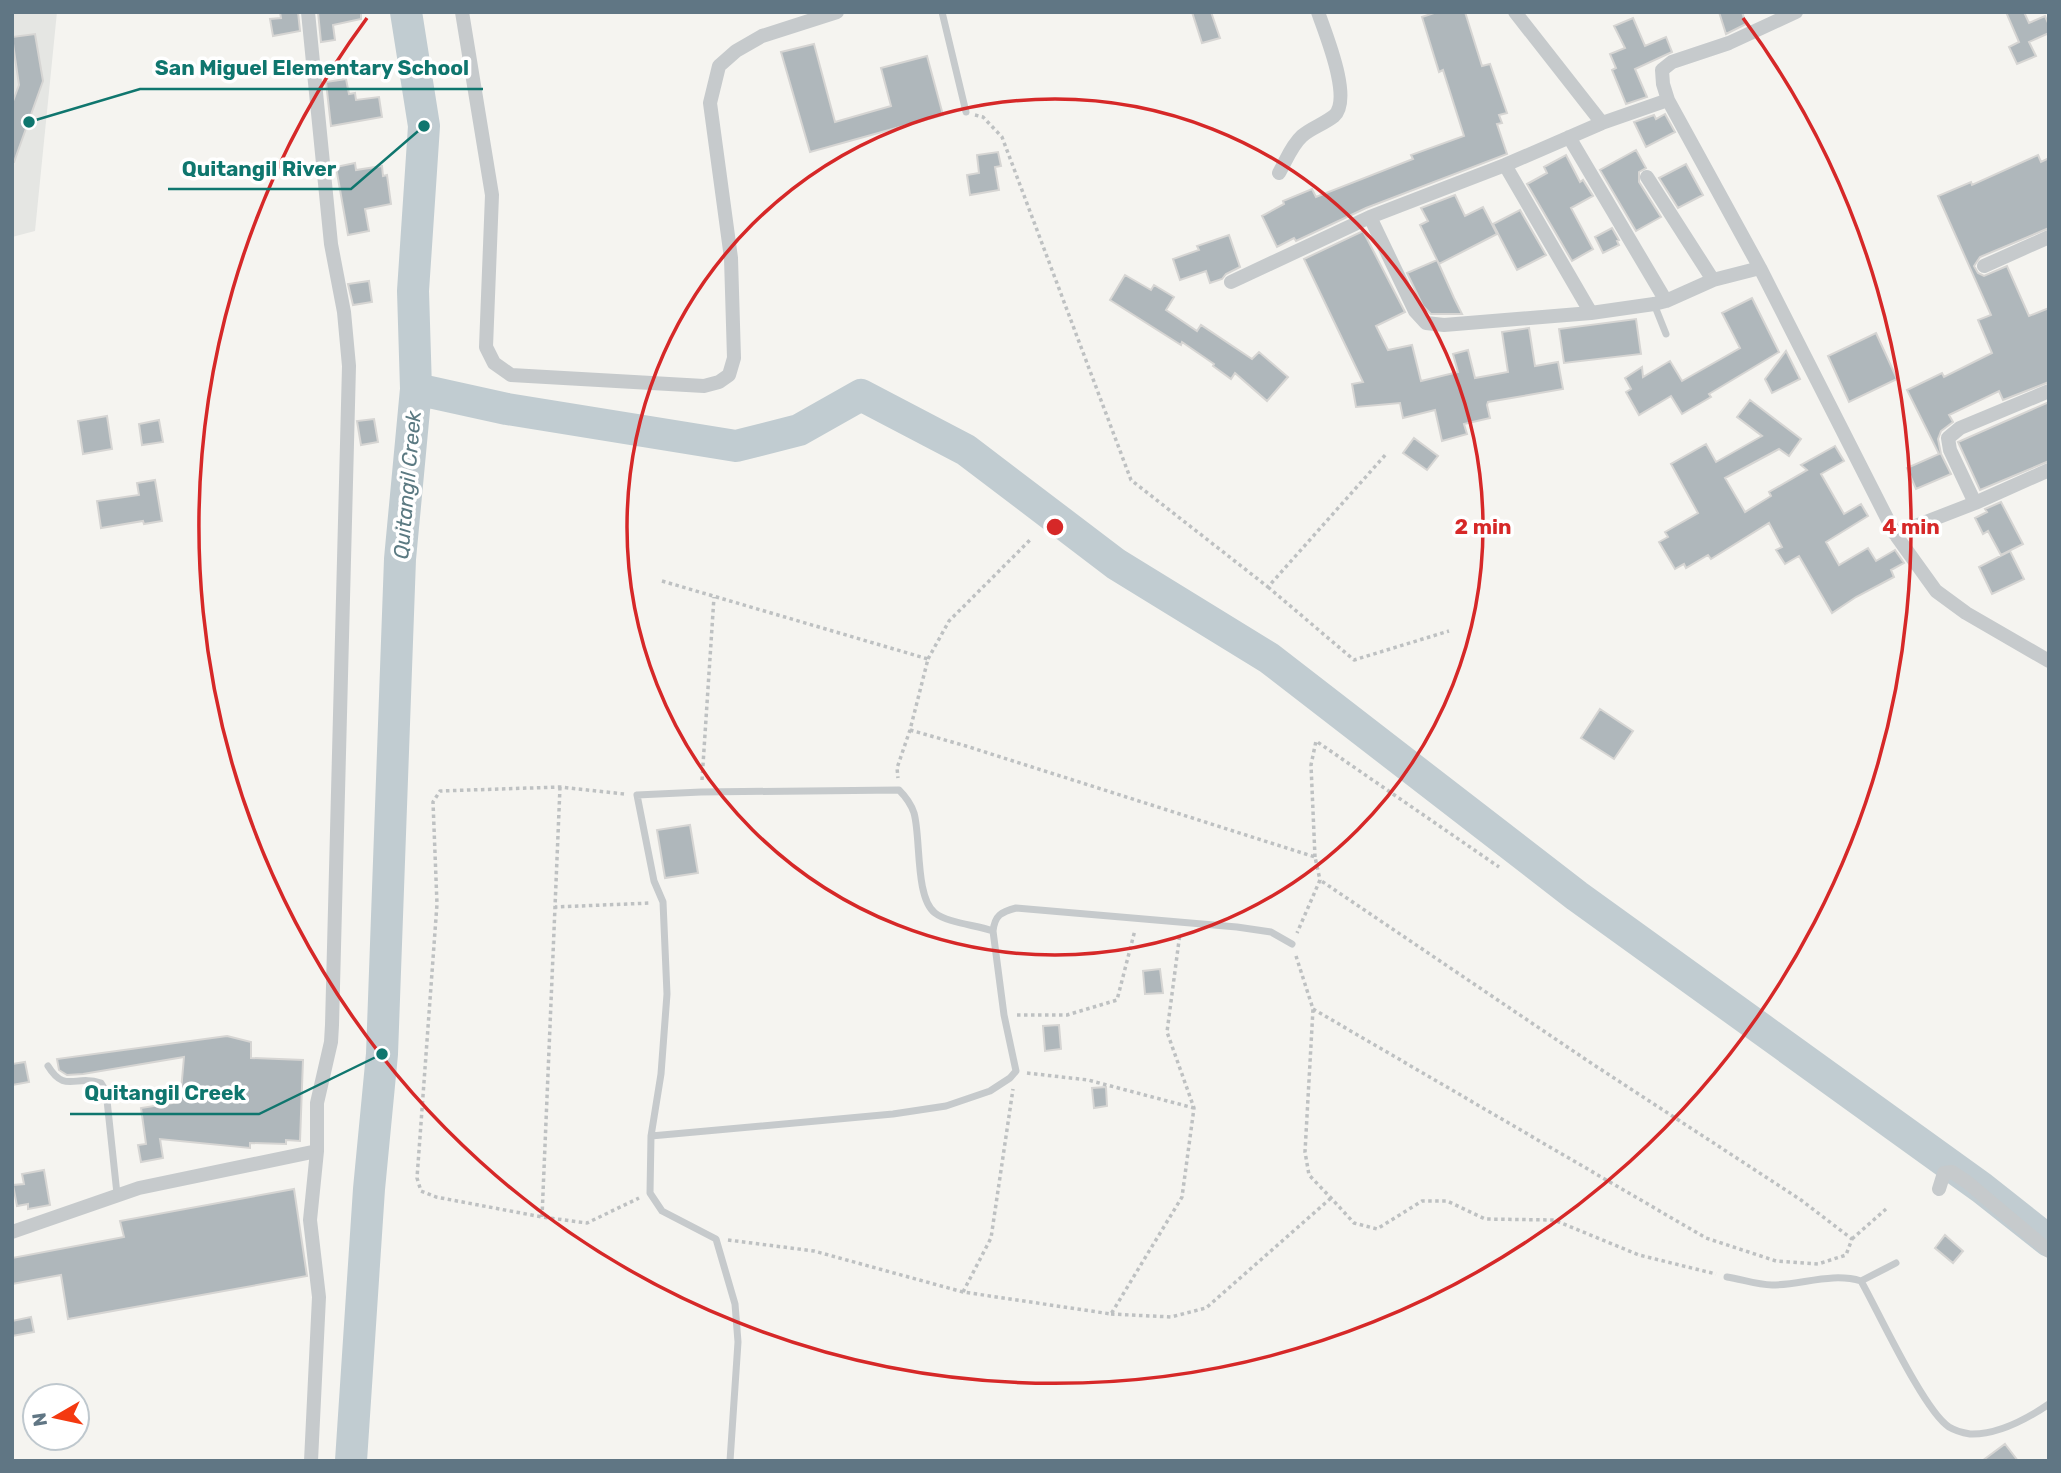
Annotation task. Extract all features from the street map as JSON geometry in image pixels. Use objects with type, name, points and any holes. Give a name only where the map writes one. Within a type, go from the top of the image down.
[{"type":"street","points":[[308,12],[331,244],[344,312],[349,366],[332,1025],[331,1042],[317,1103],[317,1151],[310,1220],[319,1297],[311,1461]]},
{"type":"street","points":[[462,12],[492,195],[486,347],[494,363],[511,375],[704,386],[719,382],[729,375],[734,358],[731,258],[710,103],[719,66],[736,51],[762,36],[837,12]]},
{"type":"street","points":[[1279,173],[1302,136],[1335,115],[1340,106],[1340,86],[1335,60],[1318,12]]},
{"type":"street","points":[[1515,12],[1602,123]]},
{"type":"street","points":[[1796,12],[1729,43],[1672,62],[1662,69],[1668,100],[1759,268],[1895,534],[1936,591],[1966,613],[2049,661]]},
{"type":"street","points":[[1231,282],[1370,217],[1505,165],[1602,123],[1668,100]]},
{"type":"street","points":[[1569,137],[1660,302]]},
{"type":"street","points":[[1505,165],[1591,313]]},
{"type":"street","points":[[1647,177],[1713,280]]},
{"type":"street","points":[[1370,217],[1415,311],[1426,323],[1444,325],[1591,313],[1660,302],[1713,280],[1759,268]]},
{"type":"street","points":[[1983,266],[2049,237]]},
{"type":"street","points":[[1975,503],[1950,450],[1948,438],[1960,428],[2049,391]]},
{"type":"street","points":[[1895,534],[2049,470]]},
{"type":"street","points":[[12,1232],[139,1188],[317,1151]]},
{"type":"street","points":[[1939,1189],[1944,1173],[1952,1172],[2049,1251]]},
{"type":"lane","points":[[942,12],[966,112]]},
{"type":"lane","points":[[1660,302],[1666,334]]},
{"type":"lane","points":[[730,1461],[738,1342],[735,1304],[716,1239],[662,1211],[650,1193],[651,1136],[661,1074],[667,994],[663,902],[654,881],[637,795],[899,790],[914,813],[924,893],[931,910],[939,916],[992,931]]},
{"type":"lane","points":[[651,1136],[893,1114],[946,1106],[990,1091],[1016,1071],[1004,1015],[992,931],[994,921],[1001,912],[1016,908],[1271,932],[1292,944]]},
{"type":"lane","points":[[48,1066],[56,1079],[62,1082],[93,1080],[101,1083],[106,1091],[117,1194]]},
{"type":"lane","points":[[1861,1281],[1896,1263]]},
{"type":"lane","points":[[1727,1277],[1768,1285],[1851,1277],[1861,1281],[1912,1376],[1935,1413],[1949,1427],[1969,1434],[2002,1428],[2025,1420],[2049,1404]]},
{"type":"path","points":[[966,112],[983,117],[1002,137],[1131,480],[1268,587],[1354,660],[1449,631]]},
{"type":"path","points":[[1268,587],[1387,453]]},
{"type":"path","points":[[899,790],[897,768],[910,730],[928,659],[949,621],[1031,539]]},
{"type":"path","points":[[662,581],[928,659]]},
{"type":"path","points":[[701,792],[714,597]]},
{"type":"path","points":[[910,730],[1315,858]]},
{"type":"path","points":[[1499,867],[1316,741],[1311,765],[1315,858],[1320,880],[1292,944],[1313,1009],[1305,1152],[1309,1175],[1354,1223],[1377,1229],[1422,1201],[1447,1201],[1485,1219],[1554,1220],[1639,1255],[1727,1277]]},
{"type":"path","points":[[637,795],[560,787],[440,791],[433,802],[437,904],[417,1178],[421,1191],[436,1197],[587,1223],[650,1193]]},
{"type":"path","points":[[542,1217],[560,787]]},
{"type":"path","points":[[1320,880],[1591,1063],[1801,1200],[1852,1239]]},
{"type":"path","points":[[555,907],[663,902]]},
{"type":"path","points":[[1004,1015],[1067,1016],[1117,1000],[1137,920]]},
{"type":"path","points":[[1111,1314],[1182,1197],[1194,1108],[1167,1032],[1181,924]]},
{"type":"path","points":[[1313,1009],[1706,1238],[1776,1261],[1818,1264],[1846,1255],[1852,1239],[1886,1209]]},
{"type":"path","points":[[963,1292],[991,1238],[1016,1071],[1088,1080],[1194,1108]]},
{"type":"path","points":[[716,1239],[814,1251],[963,1292],[1111,1314],[1171,1317],[1206,1308],[1331,1199]]},
{"type":"shaded area","points":[[12,12],[57,12],[35,231],[12,237]]},
{"type":"building","points":[[280,12],[298,12],[300,31],[273,36],[270,19],[281,18]]},
{"type":"building","points":[[318,12],[361,12],[361,19],[333,25],[335,40],[321,42]]},
{"type":"building","points":[[1192,12],[1211,12],[1220,38],[1202,43]]},
{"type":"building","points":[[1437,12],[1465,12],[1482,66],[1490,64],[1507,113],[1499,115],[1502,123],[1497,124],[1507,154],[1366,208],[1296,241],[1294,238],[1277,247],[1262,216],[1284,204],[1283,201],[1312,189],[1316,197],[1413,159],[1411,155],[1464,136],[1443,70],[1439,72],[1422,17]]},
{"type":"building","points":[[1719,12],[1742,12],[1746,24],[1726,34]]},
{"type":"building","points":[[2006,12],[2024,12],[2029,23],[2045,16],[2049,33],[2029,42],[2036,56],[2017,64],[2009,47],[2019,42]]},
{"type":"building","points":[[1633,18],[1645,46],[1666,37],[1672,52],[1635,69],[1647,97],[1626,104],[1612,70],[1616,68],[1610,54],[1625,48],[1614,26]]},
{"type":"building","points":[[35,34],[43,81],[12,162],[12,104],[19,85],[12,37]]},
{"type":"building","points":[[814,44],[835,122],[891,106],[881,68],[927,56],[943,115],[810,152],[781,52]]},
{"type":"building","points":[[346,79],[349,94],[355,93],[356,100],[379,97],[382,117],[331,126],[326,82]]},
{"type":"building","points":[[1665,114],[1675,132],[1646,147],[1634,122],[1654,115],[1656,119]]},
{"type":"building","points":[[1636,150],[1646,168],[1639,172],[1639,182],[1661,217],[1636,231],[1600,170]]},
{"type":"building","points":[[998,152],[1001,166],[995,167],[999,190],[970,195],[967,175],[979,173],[977,155]]},
{"type":"building","points":[[1566,155],[1580,182],[1583,180],[1593,196],[1571,208],[1593,249],[1572,261],[1527,184],[1547,173],[1544,167]]},
{"type":"building","points":[[2038,155],[2041,162],[2049,158],[2049,228],[1980,257],[1974,266],[1978,273],[1984,276],[2007,266],[2029,316],[2049,308],[2049,382],[2003,400],[1999,391],[1949,415],[1953,422],[1941,431],[1938,439],[1941,454],[1951,474],[1916,489],[1907,468],[1939,454],[1907,390],[1942,373],[1944,377],[1992,353],[1978,320],[1991,315],[1938,196],[1971,182],[1972,185]]},
{"type":"building","points":[[355,163],[356,170],[382,166],[383,176],[387,175],[391,204],[365,209],[369,231],[348,235],[336,167]]},
{"type":"building","points":[[1686,164],[1703,195],[1678,208],[1659,178]]},
{"type":"building","points":[[1455,195],[1465,216],[1483,207],[1497,234],[1439,264],[1420,225],[1428,221],[1421,208]]},
{"type":"building","points":[[1520,210],[1546,255],[1517,270],[1493,224]]},
{"type":"building","points":[[1612,228],[1619,245],[1603,253],[1595,237]]},
{"type":"building","points":[[1363,231],[1405,312],[1376,326],[1388,350],[1412,345],[1421,381],[1458,372],[1453,354],[1468,350],[1475,378],[1508,372],[1502,332],[1529,328],[1535,366],[1558,362],[1563,389],[1488,402],[1490,418],[1464,424],[1467,434],[1442,441],[1435,410],[1403,418],[1400,403],[1356,407],[1352,384],[1363,382],[1304,259]]},
{"type":"building","points":[[1229,235],[1240,267],[1222,279],[1210,283],[1206,271],[1180,280],[1173,259],[1199,250],[1197,246]]},
{"type":"building","points":[[1437,260],[1462,314],[1431,314],[1423,306],[1407,273]]},
{"type":"building","points":[[1125,275],[1151,290],[1154,285],[1174,297],[1166,310],[1197,331],[1201,325],[1252,359],[1259,352],[1288,377],[1267,401],[1235,373],[1231,379],[1182,342],[1181,345],[1110,300]]},
{"type":"building","points":[[369,281],[372,302],[353,305],[348,284]]},
{"type":"building","points":[[1752,298],[1779,352],[1709,394],[1711,397],[1682,414],[1671,396],[1639,415],[1626,392],[1631,389],[1625,378],[1642,367],[1643,377],[1670,361],[1682,381],[1740,348],[1722,313]]},
{"type":"building","points":[[1636,319],[1641,354],[1564,363],[1559,329]]},
{"type":"building","points":[[1876,333],[1897,379],[1849,402],[1828,356]]},
{"type":"building","points":[[1786,351],[1800,379],[1772,393],[1765,379]]},
{"type":"building","points":[[1750,400],[1801,439],[1789,456],[1779,449],[1725,478],[1745,512],[1771,496],[1769,492],[1807,470],[1801,465],[1835,446],[1844,461],[1821,474],[1844,514],[1861,504],[1868,516],[1826,542],[1839,565],[1868,548],[1876,561],[1895,550],[1904,563],[1891,570],[1894,577],[1832,613],[1799,556],[1785,564],[1776,550],[1782,547],[1769,523],[1711,559],[1708,555],[1686,568],[1684,564],[1675,569],[1659,542],[1668,537],[1665,532],[1698,513],[1671,464],[1706,444],[1716,462],[1762,436],[1737,417]]},
{"type":"building","points":[[2049,402],[2049,461],[1980,490],[1958,442]]},
{"type":"building","points":[[107,416],[112,449],[83,454],[78,421]]},
{"type":"building","points":[[374,419],[378,442],[361,445],[357,421]]},
{"type":"building","points":[[159,420],[163,442],[142,445],[139,424]]},
{"type":"building","points":[[1414,438],[1438,456],[1427,470],[1403,453]]},
{"type":"building","points":[[155,480],[162,521],[144,524],[143,521],[101,528],[97,501],[139,495],[137,483]]},
{"type":"building","points":[[2001,502],[2023,544],[2001,555],[1988,531],[1983,534],[1975,518],[1987,512],[1985,509]]},
{"type":"building","points":[[2010,551],[2024,579],[1992,594],[1979,567]]},
{"type":"building","points":[[1600,709],[1633,731],[1614,759],[1581,738]]},
{"type":"building","points":[[690,825],[698,873],[665,878],[657,830]]},
{"type":"building","points":[[1160,969],[1163,993],[1145,994],[1143,971]]},
{"type":"building","points":[[1059,1025],[1061,1049],[1045,1051],[1043,1026]]},
{"type":"building","points":[[227,1036],[251,1042],[251,1058],[303,1060],[300,1141],[286,1140],[286,1144],[250,1143],[250,1148],[160,1139],[163,1158],[141,1162],[138,1145],[146,1144],[141,1108],[180,1102],[184,1057],[67,1075],[59,1070],[57,1059]]},
{"type":"building","points":[[25,1062],[29,1082],[12,1085],[12,1064]]},
{"type":"building","points":[[1106,1087],[1107,1106],[1094,1108],[1092,1088]]},
{"type":"building","points":[[44,1170],[50,1205],[28,1209],[28,1204],[17,1206],[13,1185],[24,1184],[22,1174]]},
{"type":"building","points":[[294,1189],[307,1276],[68,1319],[61,1275],[12,1284],[12,1258],[124,1237],[120,1221]]},
{"type":"building","points":[[1945,1235],[1963,1251],[1953,1263],[1935,1248]]},
{"type":"building","points":[[31,1317],[34,1332],[12,1336],[12,1321]]},
{"type":"building","points":[[2005,1444],[2018,1461],[1982,1461]]},
{"type":"waterway","name":"Quitangil Creek","points":[[351,1461],[369,1189],[382,1054],[400,559],[416,389],[413,291],[424,126],[406,12]]},
{"type":"waterway","points":[[416,389],[507,409],[736,446],[799,430],[861,395],[966,450],[1116,564],[1269,658],[1577,896],[1982,1188],[2049,1241]]},
{"type":"place","name":"San Miguel Elementary School","points":[[29,122]]},
{"type":"place","name":"Quitangil River","points":[[424,126]]},
{"type":"place","name":"Quitangil Creek","points":[[382,1054]]}]
